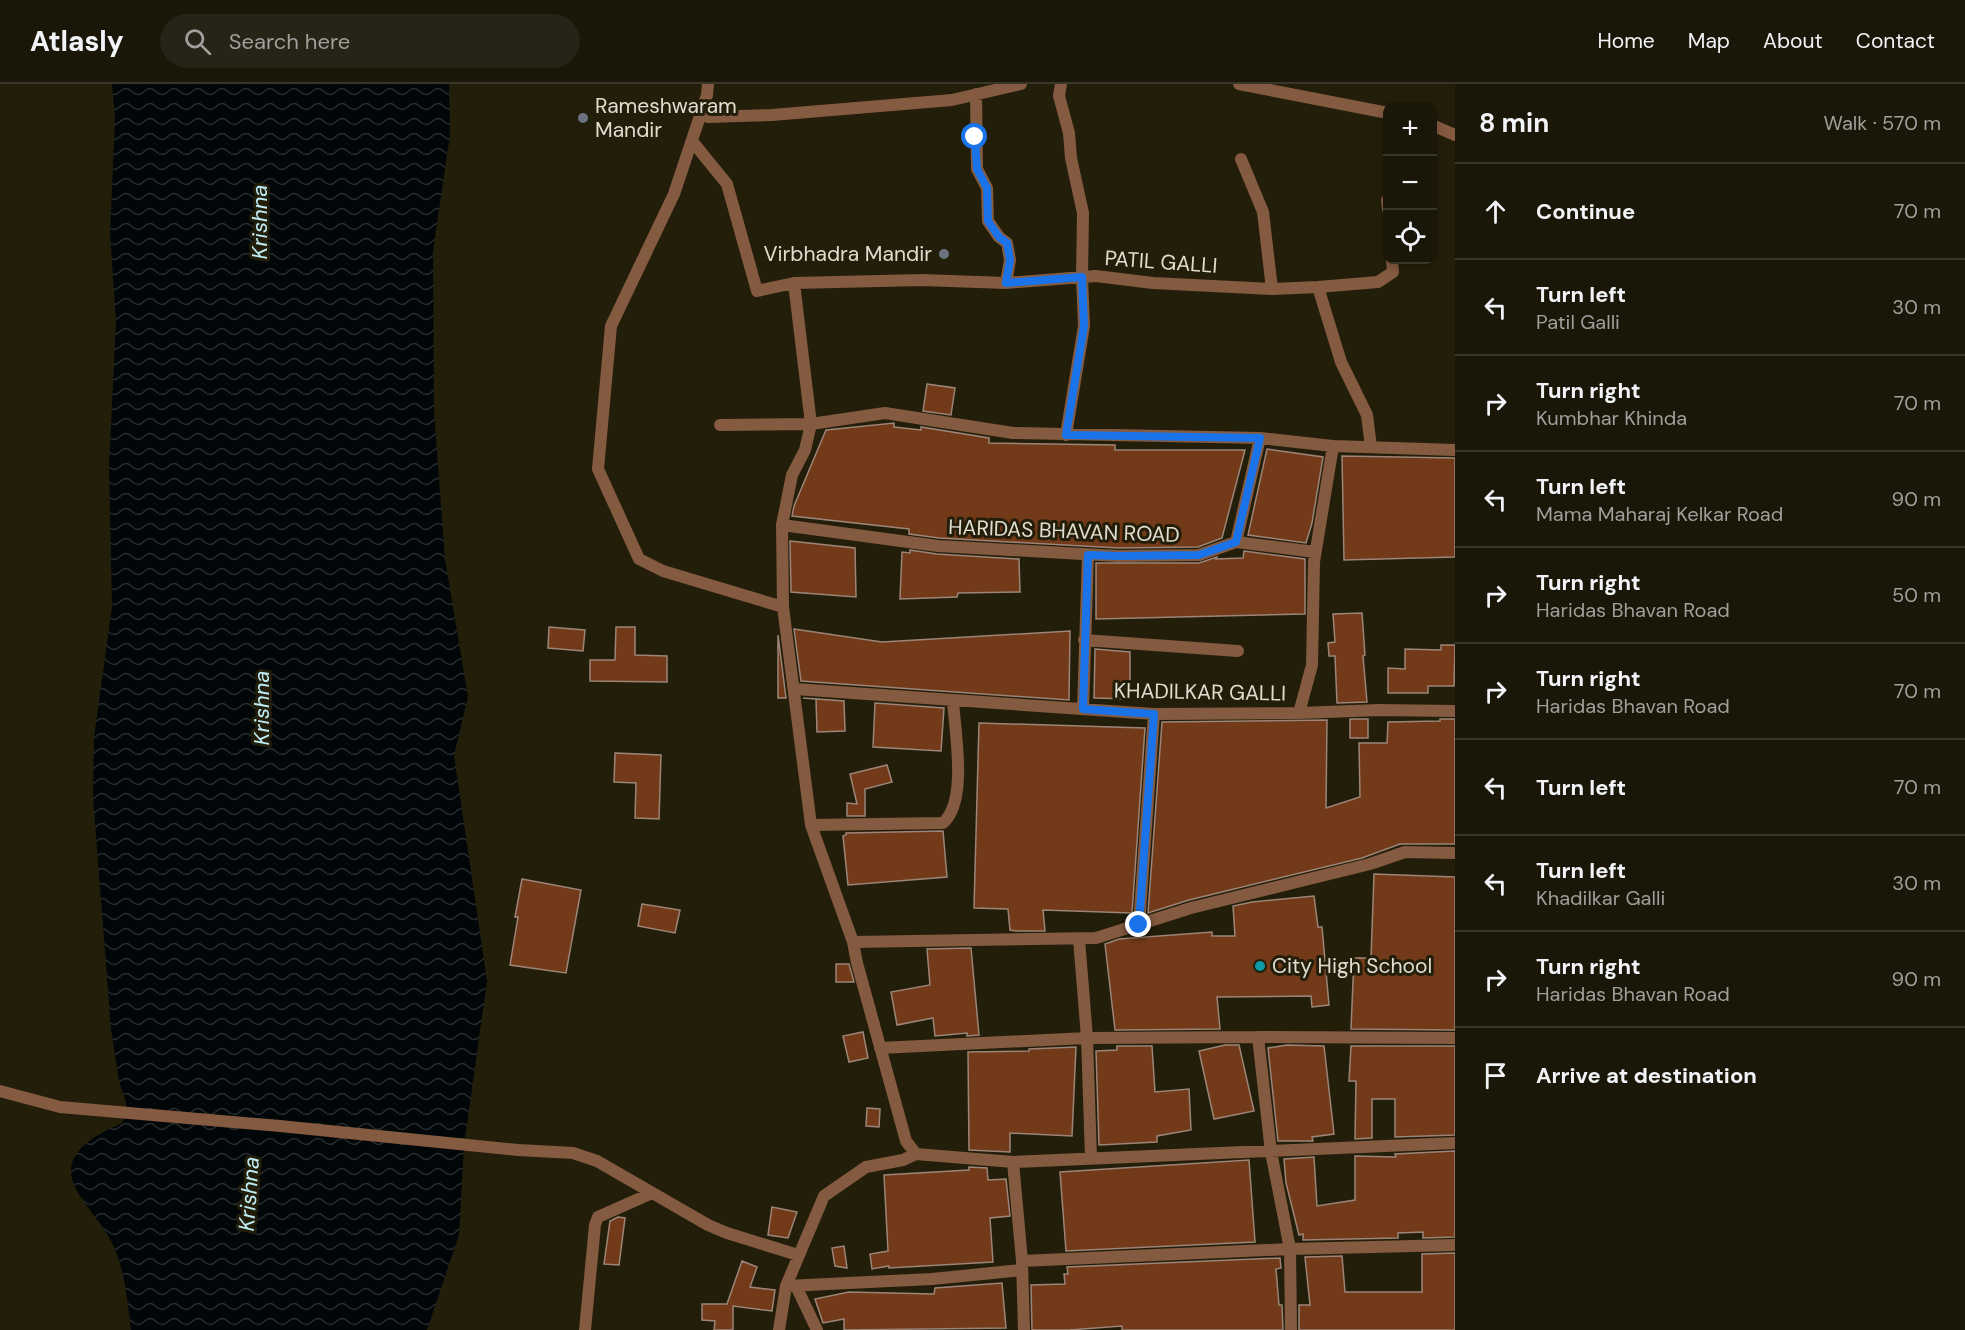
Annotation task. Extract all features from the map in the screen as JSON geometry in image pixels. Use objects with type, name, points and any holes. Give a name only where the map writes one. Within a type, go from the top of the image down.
[{"type":"street","points":[[708,84],[707,95],[674,194],[611,326],[598,469],[639,559],[663,571],[783,607]]},
{"type":"street","points":[[701,113],[708,117],[772,115],[952,100],[1021,84]]},
{"type":"street","points":[[1061,84],[1059,96],[1083,213],[1084,326],[1066,435]]},
{"type":"street","points":[[1239,84],[1383,112]]},
{"type":"street","points":[[976,94],[977,169],[987,188],[988,221],[999,237],[1007,243],[1010,260],[1006,283]]},
{"type":"street","points":[[1437,127],[1455,135]]},
{"type":"street","name":"PATIL GALLI","points":[[692,141],[727,184],[757,291],[794,283],[922,280],[1006,283],[1096,276],[1153,283],[1272,289],[1378,282],[1393,272],[1392,264]]},
{"type":"street","points":[[1241,159],[1263,212],[1272,289]]},
{"type":"street","points":[[794,283],[811,424],[805,450],[792,475],[782,525],[783,607],[795,689],[796,721],[811,825],[853,942],[906,1141],[916,1154]]},
{"type":"street","points":[[1318,287],[1341,362],[1367,414],[1371,447]]},
{"type":"street","points":[[720,425],[811,424],[885,413],[1013,433],[1260,438],[1333,446],[1455,450]]},
{"type":"street","points":[[1260,438],[1236,542],[1315,552]]},
{"type":"street","name":"KHADILKAR GALLI","points":[[795,689],[1154,714],[1299,713],[1312,665],[1315,552],[1333,446]]},
{"type":"street","name":"HARIDAS BHAVAN ROAD","points":[[782,525],[938,546],[1088,555],[1199,555],[1236,542]]},
{"type":"street","points":[[1083,709],[1088,555]]},
{"type":"street","points":[[1084,640],[1238,651]]},
{"type":"street","points":[[811,825],[943,823],[950,817],[955,807],[958,782],[952,701]]},
{"type":"street","points":[[1299,713],[1379,710],[1455,711]]},
{"type":"street","points":[[1139,925],[1154,714]]},
{"type":"street","points":[[853,942],[1079,939],[1103,936],[1191,908],[1370,864],[1405,852],[1455,853]]},
{"type":"street","points":[[1079,939],[1087,1038],[1091,1157]]},
{"type":"street","points":[[1258,1037],[1271,1152],[1290,1249],[1291,1330]]},
{"type":"street","points":[[880,1048],[1087,1038],[1455,1038]]},
{"type":"street","points":[[0,1090],[60,1107],[518,1150],[573,1153],[597,1161],[727,1233],[798,1255]]},
{"type":"street","points":[[779,1330],[798,1255],[824,1196],[866,1167],[903,1161],[916,1154],[1013,1162],[1455,1143]]},
{"type":"street","points":[[1013,1162],[1022,1265],[1024,1330]]},
{"type":"street","points":[[585,1330],[595,1225],[598,1217],[652,1192]]},
{"type":"street","points":[[791,1286],[932,1279],[1022,1265],[1290,1249],[1455,1245]]},
{"type":"street","points":[[791,1286],[817,1330]]},
{"type":"water","name":"Krishna","points":[[112,84],[449,84],[450,135],[433,251],[434,411],[445,559],[468,697],[454,755],[487,981],[464,1146],[459,1235],[427,1330],[131,1330],[125,1284],[116,1251],[101,1224],[74,1185],[71,1172],[78,1152],[86,1143],[122,1123],[126,1113],[126,1102],[119,1082],[111,1029],[93,797],[94,737],[112,607],[109,465],[116,322],[110,233],[115,119]]},
{"type":"building","points":[[927,384],[955,388],[951,415],[923,411]]},
{"type":"building","points":[[894,423],[894,427],[921,430],[921,427],[989,438],[989,443],[1115,445],[1115,450],[1245,450],[1222,538],[1198,547],[1118,548],[939,538],[909,534],[909,529],[792,516],[794,506],[826,430]]},
{"type":"building","points":[[1267,449],[1323,457],[1312,523],[1306,543],[1248,535]]},
{"type":"building","points":[[1342,456],[1455,458],[1455,557],[1344,560]]},
{"type":"building","points":[[790,541],[855,548],[856,597],[791,592]]},
{"type":"building","points":[[910,550],[1019,559],[1020,592],[958,593],[957,597],[900,599],[902,552],[910,553]]},
{"type":"building","points":[[1244,551],[1305,559],[1305,614],[1096,619],[1096,563],[1199,563],[1217,557],[1216,559],[1243,558]]},
{"type":"building","points":[[1362,613],[1367,702],[1337,703],[1335,656],[1329,656],[1328,643],[1335,642],[1333,614]]},
{"type":"building","points":[[549,627],[585,630],[583,651],[548,648]]},
{"type":"building","points":[[616,627],[635,627],[635,655],[667,656],[667,682],[590,681],[590,660],[615,660]]},
{"type":"building","points":[[794,629],[882,642],[1070,631],[1069,700],[801,681]]},
{"type":"building","points":[[778,635],[786,698],[778,698]]},
{"type":"building","points":[[1441,645],[1455,645],[1454,686],[1428,686],[1428,693],[1388,693],[1388,668],[1405,669],[1405,649],[1441,650]]},
{"type":"building","points":[[1095,649],[1130,652],[1130,699],[1094,698]]},
{"type":"building","points":[[803,698],[844,701],[845,731],[817,732],[816,699]]},
{"type":"building","points":[[875,703],[944,708],[941,751],[873,747]]},
{"type":"building","points":[[1350,719],[1368,719],[1368,738],[1350,738]]},
{"type":"building","points":[[1440,719],[1455,719],[1455,844],[1400,844],[1362,858],[1189,900],[1148,913],[1162,722],[1327,720],[1326,808],[1360,797],[1359,743],[1387,743],[1388,722],[1440,721]]},
{"type":"building","points":[[979,723],[1145,728],[1132,913],[1043,910],[1045,931],[1016,931],[1010,930],[1008,909],[974,908]]},
{"type":"building","points":[[615,753],[661,755],[659,819],[635,818],[636,783],[614,782]]},
{"type":"building","points":[[887,765],[892,782],[865,789],[865,816],[847,816],[847,803],[857,804],[850,774]]},
{"type":"building","points":[[943,831],[947,877],[848,885],[843,836],[846,833]]},
{"type":"building","points":[[1374,874],[1455,877],[1455,1030],[1351,1029],[1354,958],[1371,958]]},
{"type":"building","points":[[522,879],[581,890],[566,973],[510,965]]},
{"type":"building","points":[[1314,896],[1318,927],[1322,927],[1329,1005],[1312,1007],[1311,996],[1217,997],[1220,1029],[1115,1030],[1105,944],[1119,939],[1212,932],[1212,936],[1235,936],[1233,906]]},
{"type":"building","points":[[642,904],[680,910],[675,933],[638,926]]},
{"type":"building","points":[[971,948],[979,1035],[967,1036],[967,1033],[935,1036],[933,1018],[897,1025],[891,992],[930,985],[927,949]]},
{"type":"building","points":[[836,964],[849,964],[854,982],[836,982]]},
{"type":"building","points":[[863,1032],[868,1058],[849,1062],[843,1036]]},
{"type":"building","points":[[1225,1045],[1239,1045],[1254,1111],[1214,1119],[1199,1051]]},
{"type":"building","points":[[1287,1045],[1324,1046],[1334,1134],[1312,1137],[1313,1141],[1278,1141],[1268,1048]]},
{"type":"building","points":[[1117,1046],[1152,1046],[1155,1092],[1189,1089],[1191,1130],[1157,1136],[1157,1142],[1099,1145],[1096,1051],[1117,1050]]},
{"type":"building","points":[[1351,1046],[1455,1046],[1455,1135],[1395,1137],[1395,1099],[1372,1099],[1372,1138],[1355,1139],[1356,1081],[1349,1081]]},
{"type":"building","points":[[1076,1047],[1072,1136],[1010,1133],[1010,1152],[969,1150],[968,1052],[1029,1051],[1029,1049]]},
{"type":"building","points":[[867,1108],[880,1109],[879,1127],[866,1126]]},
{"type":"building","points":[[1455,1151],[1455,1237],[1423,1238],[1423,1232],[1398,1233],[1398,1238],[1303,1240],[1303,1234],[1299,1235],[1286,1183],[1284,1159],[1314,1157],[1317,1206],[1355,1200],[1355,1156],[1396,1157],[1395,1154]]},
{"type":"building","points":[[1249,1160],[1255,1242],[1066,1251],[1060,1172]]},
{"type":"building","points":[[969,1167],[987,1168],[988,1180],[1006,1179],[1010,1216],[990,1218],[993,1262],[889,1268],[889,1266],[872,1269],[870,1254],[888,1251],[884,1175],[969,1170]]},
{"type":"building","points":[[772,1207],[797,1212],[788,1238],[768,1235]]},
{"type":"building","points":[[618,1217],[625,1218],[619,1265],[604,1264],[610,1221]]},
{"type":"building","points":[[844,1246],[847,1268],[835,1266],[832,1248]]},
{"type":"building","points":[[1455,1253],[1455,1330],[1299,1330],[1299,1305],[1310,1305],[1305,1257],[1342,1256],[1345,1292],[1422,1292],[1422,1254]]},
{"type":"building","points":[[1280,1258],[1281,1268],[1276,1269],[1279,1305],[1282,1305],[1283,1330],[1122,1330],[1122,1326],[1032,1330],[1031,1285],[1065,1284],[1064,1274],[1068,1274],[1067,1267]]},
{"type":"building","points":[[742,1261],[757,1267],[750,1287],[775,1290],[772,1311],[733,1306],[733,1330],[714,1330],[715,1321],[702,1320],[702,1304],[727,1304]]},
{"type":"building","points":[[1002,1283],[1006,1328],[844,1330],[844,1319],[823,1323],[815,1299],[849,1292],[934,1294],[935,1288]]},
{"type":"place","name":"Rameshwaram Mandir","points":[[583,118]]},
{"type":"place","name":"Virbhadra Mandir","points":[[944,254]]},
{"type":"place","name":"City High School","points":[[1260,966]]},
{"type":"route","points":[[975,137],[977,169],[987,188],[988,221],[999,237],[1007,243],[1010,260],[1006,283],[1082,277],[1084,326],[1066,435],[1260,438],[1236,542],[1199,555],[1088,555],[1083,709],[1154,714],[1139,925]]}]
